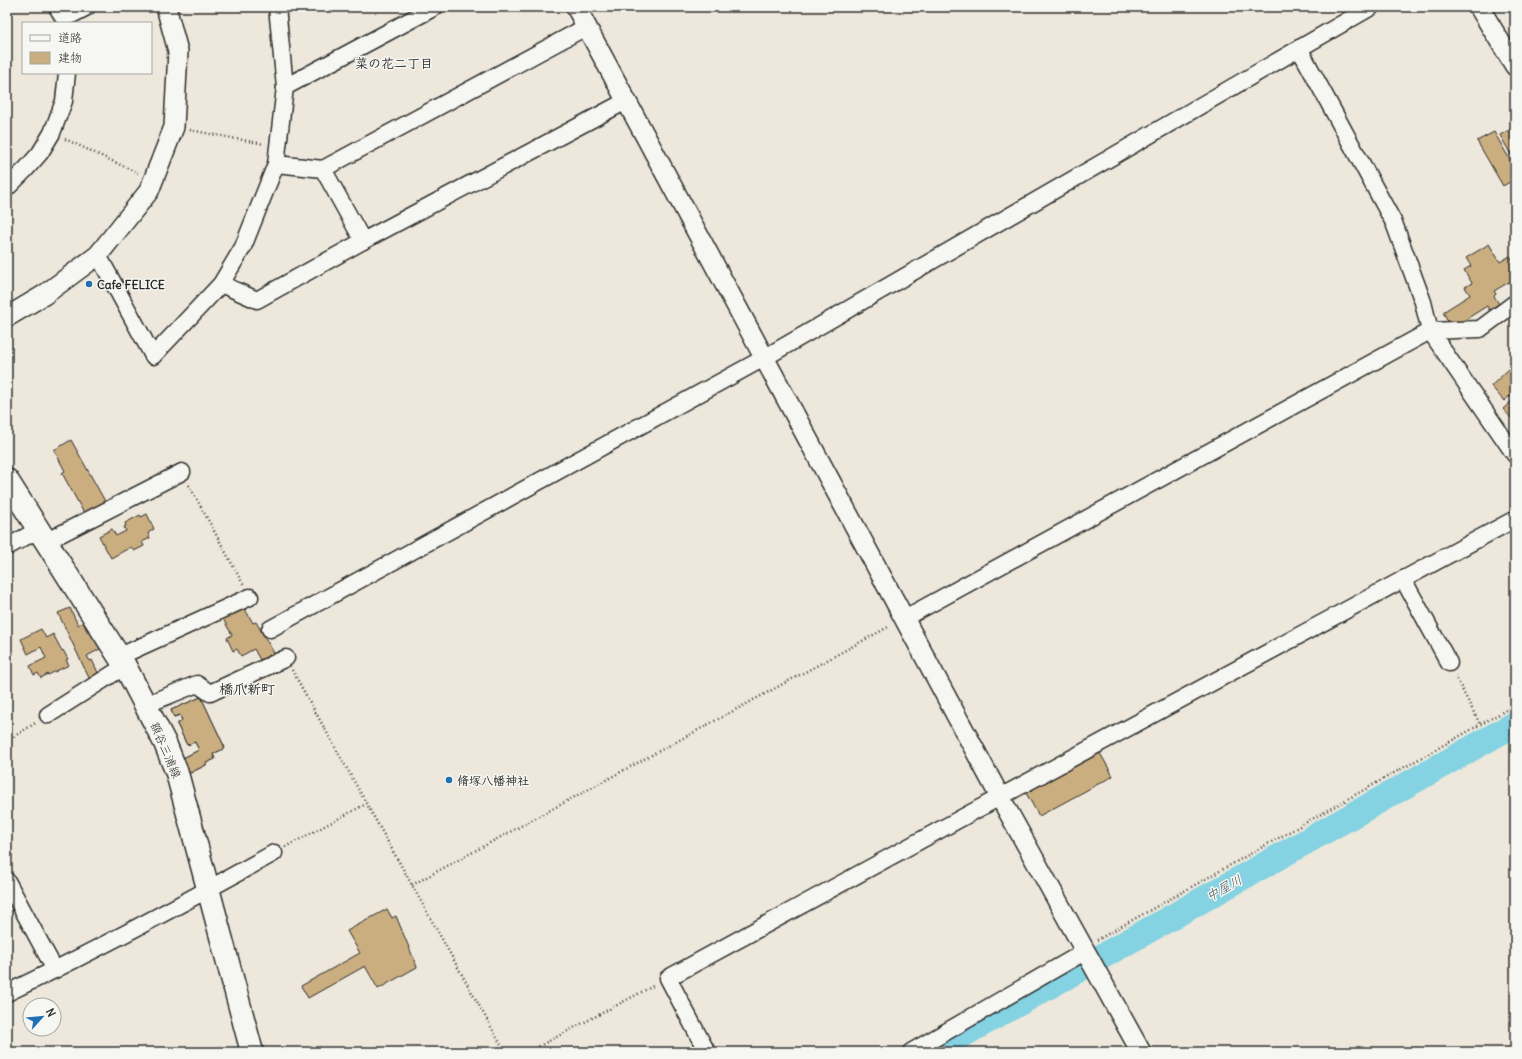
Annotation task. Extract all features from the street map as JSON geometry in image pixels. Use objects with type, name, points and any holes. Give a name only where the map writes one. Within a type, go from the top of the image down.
[{"type":"main road","name":"額谷三浦線","points":[[7,480],[122,662],[165,743],[177,773],[252,1052]]},
{"type":"street","points":[[62,16],[86,7]]},
{"type":"street","points":[[7,317],[44,294],[98,255],[149,192],[174,127],[178,51],[166,7]]},
{"type":"street","points":[[98,255],[153,356],[221,284],[243,247],[276,164],[285,87],[277,7]]},
{"type":"street","points":[[285,87],[435,7]]},
{"type":"street","points":[[576,7],[1000,797],[1090,957],[1141,1052]]},
{"type":"street","points":[[270,629],[764,358],[1372,7]]},
{"type":"street","points":[[1479,7],[1515,66]]},
{"type":"street","points":[[276,164],[323,169],[586,27]]},
{"type":"street","points":[[1299,48],[1394,223],[1423,302],[1430,332],[1515,455]]},
{"type":"street","points":[[7,187],[40,153],[52,133],[64,101],[68,74]]},
{"type":"street","points":[[221,284],[257,300],[363,241],[626,101]]},
{"type":"street","points":[[323,169],[363,241]]},
{"type":"street","points":[[905,618],[1430,332],[1480,330],[1515,303]]},
{"type":"street","points":[[7,547],[41,536],[182,472]]},
{"type":"street","points":[[707,1052],[668,978],[1515,519]]},
{"type":"street","points":[[1403,580],[1449,663]]},
{"type":"street","points":[[48,715],[122,662],[250,597]]},
{"type":"street","points":[[145,706],[197,684],[210,693],[286,658]]},
{"type":"street","points":[[7,993],[55,970],[209,890],[274,853]]},
{"type":"street","points":[[7,881],[55,970]]},
{"type":"street","points":[[911,1052],[1090,957]]},
{"type":"path","points":[[174,127],[278,147]]},
{"type":"path","points":[[52,133],[153,180]]},
{"type":"path","points":[[182,472],[250,597]]},
{"type":"path","points":[[412,885],[905,618]]},
{"type":"path","points":[[286,658],[505,1052]]},
{"type":"path","points":[[1449,663],[1480,724]]},
{"type":"path","points":[[1090,957],[1480,724],[1515,705]]},
{"type":"path","points":[[7,741],[48,715]]},
{"type":"path","points":[[274,853],[366,804]]},
{"type":"path","points":[[528,1052],[668,978]]},
{"type":"building","points":[[1511,129],[1515,136],[1515,162],[1500,135]]},
{"type":"building","points":[[1494,132],[1513,165],[1515,164],[1515,179],[1503,186],[1477,141]]},
{"type":"building","points":[[1489,244],[1500,262],[1510,256],[1515,264],[1515,291],[1509,282],[1494,291],[1496,294],[1494,296],[1499,304],[1489,310],[1487,306],[1460,323],[1449,323],[1443,312],[1470,295],[1465,287],[1472,283],[1464,270],[1471,266],[1466,258]]},
{"type":"building","points":[[1510,368],[1515,374],[1515,422],[1503,409],[1513,400],[1510,396],[1504,401],[1491,386]]},
{"type":"building","points":[[71,440],[106,503],[85,515],[62,473],[65,471],[54,450]]},
{"type":"building","points":[[147,514],[154,529],[148,533],[150,538],[142,542],[144,546],[134,551],[131,547],[111,558],[99,536],[112,529],[116,536],[126,531],[124,527],[126,526],[125,523],[140,515],[141,517]]},
{"type":"building","points":[[243,606],[253,623],[256,622],[274,653],[260,660],[254,649],[241,656],[237,649],[233,651],[227,638],[232,635],[222,617]]},
{"type":"building","points":[[70,608],[78,625],[83,622],[88,633],[92,632],[100,649],[87,656],[90,661],[92,660],[100,677],[91,682],[58,613]]},
{"type":"building","points":[[41,629],[46,638],[53,634],[68,659],[66,660],[69,665],[41,678],[38,673],[34,675],[30,666],[46,658],[41,647],[28,654],[21,639]]},
{"type":"building","points":[[201,697],[225,748],[213,754],[215,759],[188,774],[181,759],[199,750],[195,742],[187,745],[177,724],[182,721],[180,715],[174,717],[171,710]]},
{"type":"building","points":[[201,697],[225,748],[213,754],[215,759],[188,774],[181,759],[199,750],[195,742],[187,745],[177,724],[182,721],[180,715],[174,717],[171,710]]},
{"type":"building","points":[[1100,753],[1113,776],[1039,816],[1026,793]]},
{"type":"building","points":[[387,909],[392,918],[396,916],[417,967],[378,989],[365,966],[308,998],[301,986],[360,953],[347,931]]},
{"type":"waterway","name":"中屋川","points":[[932,1052],[1515,724]]},
{"type":"place","name":"Cafe FELICE","points":[[89,284]]},
{"type":"place","name":"脩塚八幡神社","points":[[449,780]]},
{"type":"district","name":"菜の花二丁目","points":[[394,63]]},
{"type":"district","name":"橋爪新町","points":[[247,689]]}]
